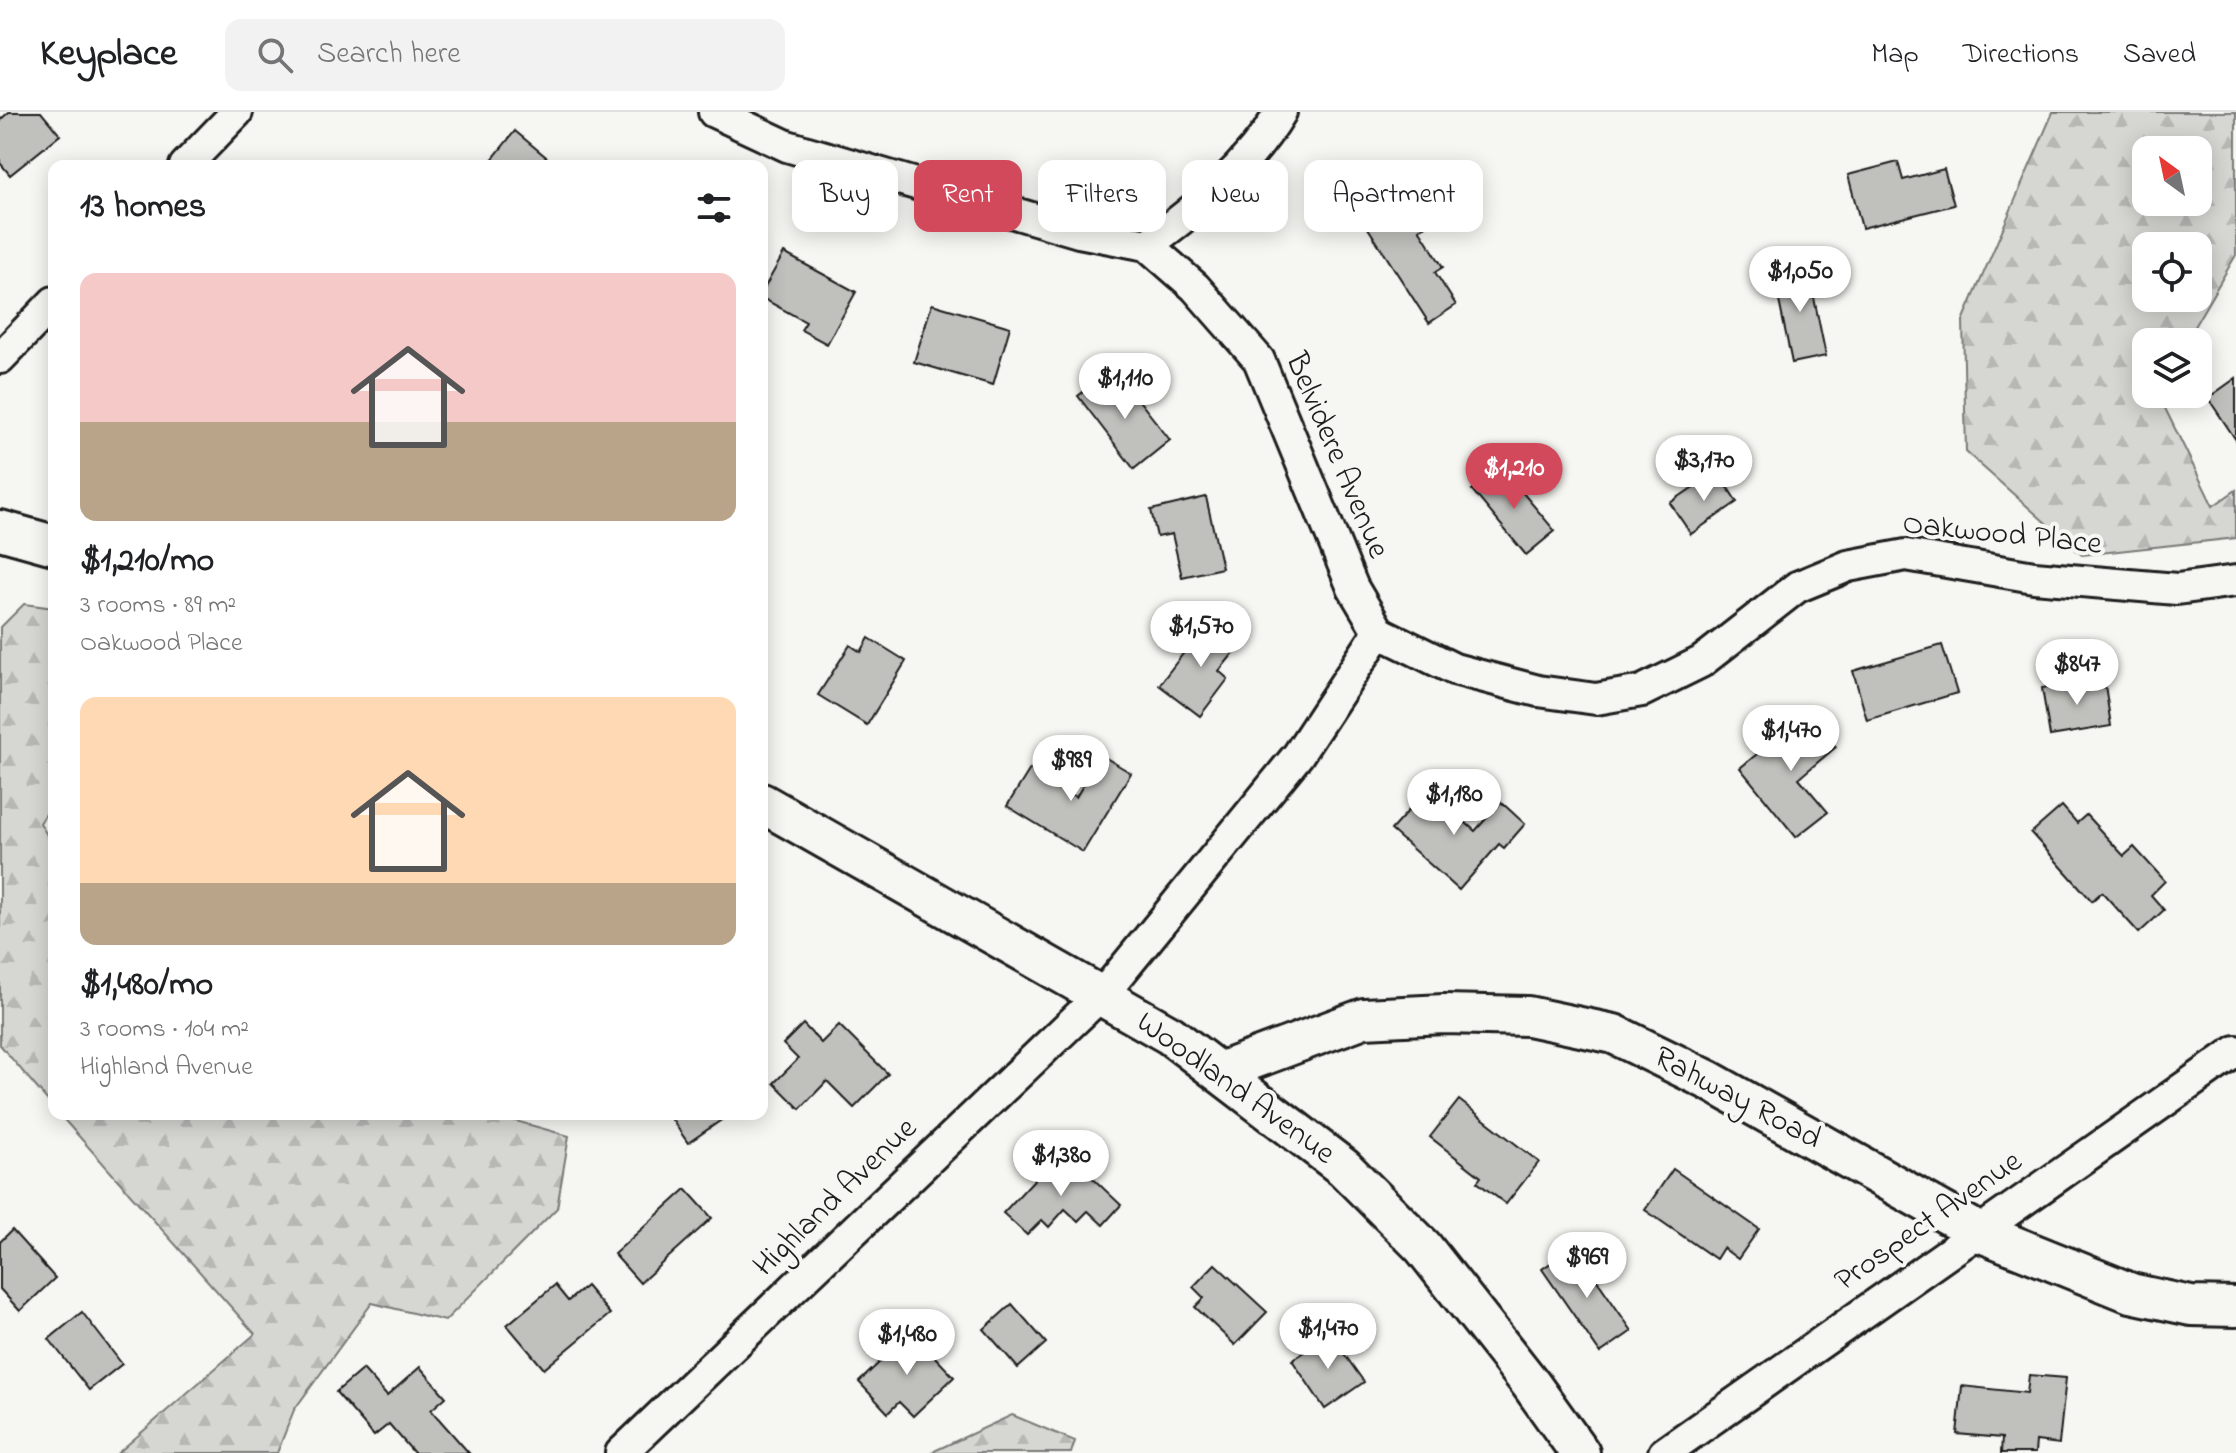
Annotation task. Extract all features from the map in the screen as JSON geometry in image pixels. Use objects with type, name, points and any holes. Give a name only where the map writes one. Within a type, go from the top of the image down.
[{"type":"street","points":[[191,160],[237,112]]},
{"type":"street","points":[[714,112],[787,146],[1079,232],[1147,245],[1219,188],[1281,112]]},
{"type":"street","name":"Belvidere Avenue","points":[[1147,245],[1195,287],[1259,360],[1353,588],[1379,632]]},
{"type":"street","points":[[0,358],[48,308]]},
{"type":"street","points":[[0,530],[48,543]]},
{"type":"street","name":"Oakwood Place","points":[[1379,632],[1454,669],[1538,691],[1596,699],[1642,691],[1701,662],[1797,587],[1848,566],[1906,555],[2034,577],[2177,589],[2236,581]]},
{"type":"street","points":[[1100,995],[1298,755],[1379,632]]},
{"type":"street","name":"Woodland Avenue","points":[[768,806],[1170,1035],[1344,1168],[1423,1247],[1530,1383],[1580,1453]]},
{"type":"street","name":"Highland Avenue","points":[[621,1453],[1100,995]]},
{"type":"street","name":"Rahway Road","points":[[1219,1072],[1364,1018],[1444,1014],[1528,1016],[1614,1034],[1708,1080],[1977,1231],[2131,1293],[2191,1306],[2236,1307]]},
{"type":"street","name":"Prospect Avenue","points":[[1664,1453],[2236,1051]]},
{"type":"green space","points":[[2053,112],[2236,112],[2236,255],[2212,296],[2212,232],[2132,232],[2132,312],[2203,312],[2193,328],[2132,328],[2132,408],[2165,408],[2213,506],[2236,490],[2236,538],[2082,555],[1966,452],[1963,321]]},
{"type":"green space","points":[[24,604],[48,607],[48,811],[40,823],[48,837],[48,1101],[0,1045],[0,628]]},
{"type":"green space","points":[[64,1120],[512,1120],[569,1136],[557,1208],[445,1321],[372,1303],[294,1410],[277,1453],[118,1453],[255,1334]]},
{"type":"green space","points":[[1012,1415],[1075,1441],[1071,1453],[930,1453]]},
{"type":"building","points":[[9,112],[41,112],[60,135],[10,175],[0,163],[0,120]]},
{"type":"building","points":[[515,131],[550,160],[492,160]]},
{"type":"building","points":[[1898,162],[1903,180],[1944,169],[1954,205],[1862,228],[1848,175]]},
{"type":"building","points":[[1371,232],[1421,232],[1443,267],[1435,272],[1456,305],[1429,323]]},
{"type":"building","points":[[784,253],[856,292],[827,344],[801,330],[806,322],[768,301],[768,281]]},
{"type":"building","points":[[1807,264],[1826,356],[1792,363],[1773,272]]},
{"type":"building","points":[[932,304],[1010,327],[993,385],[914,362]]},
{"type":"building","points":[[2236,378],[2236,440],[2212,404],[2212,395]]},
{"type":"building","points":[[1100,379],[1108,390],[1122,379],[1170,440],[1134,469],[1078,396]]},
{"type":"building","points":[[1501,467],[1555,531],[1526,555],[1472,490]]},
{"type":"building","points":[[1717,471],[1737,502],[1691,534],[1670,503]]},
{"type":"building","points":[[1206,497],[1222,568],[1182,577],[1172,534],[1157,537],[1151,510]]},
{"type":"building","points":[[1209,620],[1241,644],[1219,671],[1228,679],[1200,716],[1159,685]]},
{"type":"building","points":[[869,638],[906,661],[867,725],[818,695],[850,645],[861,652]]},
{"type":"building","points":[[1942,645],[1957,693],[1867,720],[1853,671]]},
{"type":"building","points":[[2104,678],[2111,726],[2050,736],[2042,688]]},
{"type":"building","points":[[1807,713],[1836,747],[1799,778],[1828,812],[1796,837],[1740,768]]},
{"type":"building","points":[[1101,755],[1131,773],[1083,852],[1007,806],[1030,769],[1076,797]]},
{"type":"building","points":[[1428,789],[1475,831],[1501,802],[1525,824],[1504,848],[1499,844],[1459,890],[1391,830]]},
{"type":"building","points":[[2062,806],[2077,823],[2086,815],[2124,856],[2134,847],[2165,881],[2151,895],[2164,910],[2139,933],[2102,892],[2092,901],[2031,833]]},
{"type":"building","points":[[803,1024],[821,1043],[839,1025],[888,1074],[854,1108],[827,1081],[800,1109],[774,1083],[798,1059],[783,1044]]},
{"type":"building","points":[[1459,1100],[1539,1162],[1506,1204],[1477,1182],[1481,1177],[1430,1137]]},
{"type":"building","points":[[672,1120],[721,1120],[688,1143]]},
{"type":"building","points":[[1058,1154],[1077,1172],[1082,1168],[1121,1205],[1103,1225],[1088,1211],[1078,1221],[1065,1209],[1049,1227],[1042,1220],[1027,1235],[1003,1213]]},
{"type":"building","points":[[1673,1169],[1759,1229],[1738,1259],[1723,1248],[1716,1259],[1645,1210]]},
{"type":"building","points":[[686,1189],[712,1218],[640,1283],[614,1254]]},
{"type":"building","points":[[12,1230],[55,1278],[20,1311],[0,1289],[0,1242]]},
{"type":"building","points":[[1574,1247],[1632,1331],[1600,1353],[1542,1269]]},
{"type":"building","points":[[1215,1264],[1267,1312],[1235,1345],[1195,1307],[1204,1298],[1193,1287]]},
{"type":"building","points":[[555,1285],[568,1301],[586,1286],[610,1314],[544,1369],[507,1325]]},
{"type":"building","points":[[1012,1304],[1046,1343],[1018,1368],[984,1329]]},
{"type":"building","points":[[82,1312],[122,1364],[89,1390],[49,1339]]},
{"type":"building","points":[[911,1332],[954,1377],[913,1416],[899,1402],[888,1413],[859,1382]]},
{"type":"building","points":[[1330,1334],[1364,1382],[1325,1409],[1292,1360]]},
{"type":"building","points":[[420,1367],[446,1397],[431,1410],[469,1453],[414,1453],[389,1424],[374,1436],[336,1392],[363,1369],[387,1396]]},
{"type":"building","points":[[2029,1375],[2066,1378],[2059,1444],[2036,1441],[2035,1453],[2001,1453],[2002,1438],[1957,1434],[1962,1386],[2027,1393]]}]
